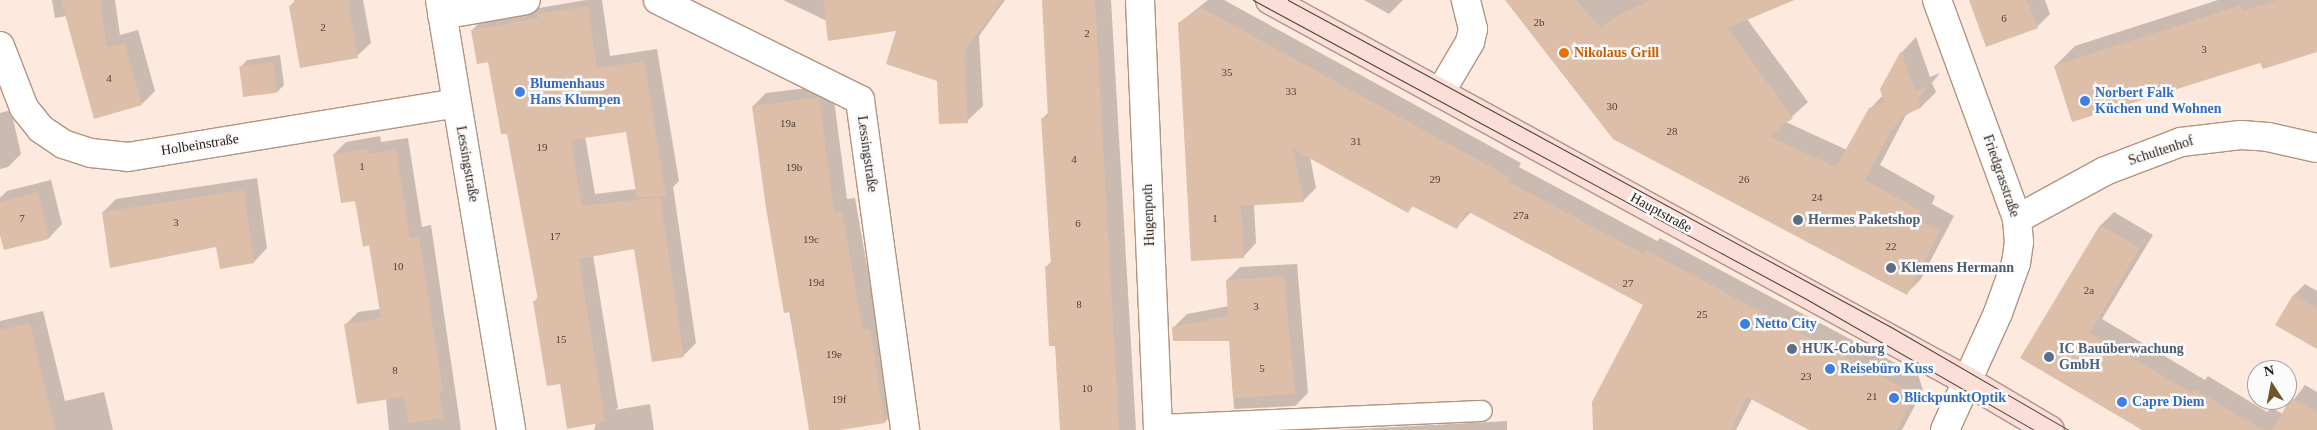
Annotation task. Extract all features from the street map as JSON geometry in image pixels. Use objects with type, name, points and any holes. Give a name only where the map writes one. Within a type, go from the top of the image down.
[{"type":"street","name":"Lessingstraße","points":[[511,430],[441,8],[526,0]]},
{"type":"street","name":"Lessingstraße","points":[[658,0],[860,100],[905,430]]},
{"type":"street","name":"Hugenpoth","points":[[1140,0],[1158,428]]},
{"type":"street","name":"Hauptstraße","points":[[1270,0],[1967,381],[2050,430]]},
{"type":"street","points":[[1440,93],[1470,42],[1474,29],[1466,0]]},
{"type":"street","name":"Friedgrasstraße","points":[[1937,0],[2017,219],[2019,242],[2016,263],[1998,313],[1945,430]]},
{"type":"street","name":"Holbeinstraße","points":[[0,46],[24,108],[41,129],[63,144],[91,153],[128,157],[456,103]]},
{"type":"street","name":"Schultenhof","points":[[2017,219],[2106,171],[2181,142],[2241,135],[2268,137],[2317,148]]},
{"type":"lane","points":[[1158,428],[1482,411]]},
{"type":"building","points":[[61,0],[100,0],[107,47],[125,43],[142,105],[94,119]]},
{"type":"building","points":[[294,0],[348,0],[358,58],[300,68],[289,6],[295,5]]},
{"type":"building","points":[[823,0],[1002,0],[964,52],[968,123],[939,124],[937,81],[886,64],[896,31],[828,41]]},
{"type":"building","points":[[1042,0],[1095,0],[1119,430],[1060,430],[1055,346],[1049,346],[1045,266],[1051,266],[1041,118],[1048,117]]},
{"type":"building","points":[[1505,0],[1576,0],[1601,27],[1618,15],[1651,0],[1794,0],[1728,28],[1793,118],[1769,136],[1836,167],[1869,108],[1884,102],[1880,89],[1901,51],[1915,91],[1928,87],[1918,99],[1921,108],[1905,114],[1891,131],[1865,180],[1921,211],[1917,219],[1940,231],[1907,295],[1613,139]]},
{"type":"building","points":[[1969,0],[2027,0],[2038,28],[1986,47]]},
{"type":"building","points":[[2278,0],[2317,0],[2317,52],[2263,69],[2260,63],[2072,122],[2054,66],[2241,5],[2243,11]]},
{"type":"building","points":[[588,6],[597,68],[644,61],[666,196],[637,198],[626,132],[571,140],[582,206],[660,197],[684,357],[652,362],[634,249],[579,259],[605,422],[567,429],[560,384],[547,386],[533,301],[538,300],[507,134],[501,134],[488,62],[477,64],[471,30],[538,18],[537,14]]},
{"type":"building","points":[[1202,8],[1509,177],[1507,181],[1644,254],[1646,250],[1905,389],[1910,404],[1897,430],[1809,430],[1747,397],[1731,430],[1593,430],[1592,402],[1643,305],[1467,211],[1457,229],[1412,206],[1408,213],[1293,149],[1304,202],[1241,206],[1244,258],[1191,261],[1178,23]]},
{"type":"building","points":[[273,62],[277,93],[243,97],[239,66]]},
{"type":"building","points":[[819,97],[834,212],[842,211],[863,330],[870,329],[885,423],[840,430],[809,430],[790,312],[784,313],[766,208],[752,106]]},
{"type":"building","points":[[368,148],[369,154],[396,150],[410,238],[419,237],[443,391],[439,391],[443,418],[408,423],[404,397],[357,404],[344,324],[381,318],[369,245],[363,247],[355,201],[341,203],[333,154]]},
{"type":"building","points":[[244,190],[254,263],[220,269],[216,247],[110,268],[102,212]]},
{"type":"building","points":[[38,192],[49,239],[4,250],[0,235],[0,202]]},
{"type":"building","points":[[2100,225],[2140,248],[2090,333],[2192,393],[2194,389],[2263,430],[2142,430],[2020,358]]},
{"type":"building","points":[[1284,276],[1295,394],[1233,398],[1229,341],[1173,341],[1172,327],[1228,316],[1226,280]]},
{"type":"building","points":[[2293,295],[2317,308],[2317,349],[2275,325]]},
{"type":"building","points":[[30,323],[55,430],[0,430],[0,330]]},
{"type":"building","points":[[2297,401],[2317,412],[2317,430],[2272,430],[2284,410],[2297,410]]},
{"type":"tram line","points":[[1253,0],[1808,300],[2034,430]]},
{"type":"tram line","points":[[1288,0],[1891,327],[2069,430]]},
{"type":"place","name":"Nikolaus Grill","points":[[1564,53]]},
{"type":"place","name":"Blumenhaus Hans Klumpen","points":[[520,92]]},
{"type":"place","name":"Norbert Falk Küchen und Wohnen","points":[[2085,101]]},
{"type":"place","name":"Hermes Paketshop","points":[[1798,220]]},
{"type":"place","name":"Klemens Hermann","points":[[1891,268]]},
{"type":"place","name":"Netto City","points":[[1745,324]]},
{"type":"place","name":"HUK-Coburg","points":[[1792,349]]},
{"type":"place","name":"IC Bauüberwachung GmbH","points":[[2049,357]]},
{"type":"place","name":"Reisebüro Kuss","points":[[1830,369]]},
{"type":"place","name":"BlickpunktOptik","points":[[1894,398]]},
{"type":"place","name":"Capre Diem","points":[[2122,402]]}]
